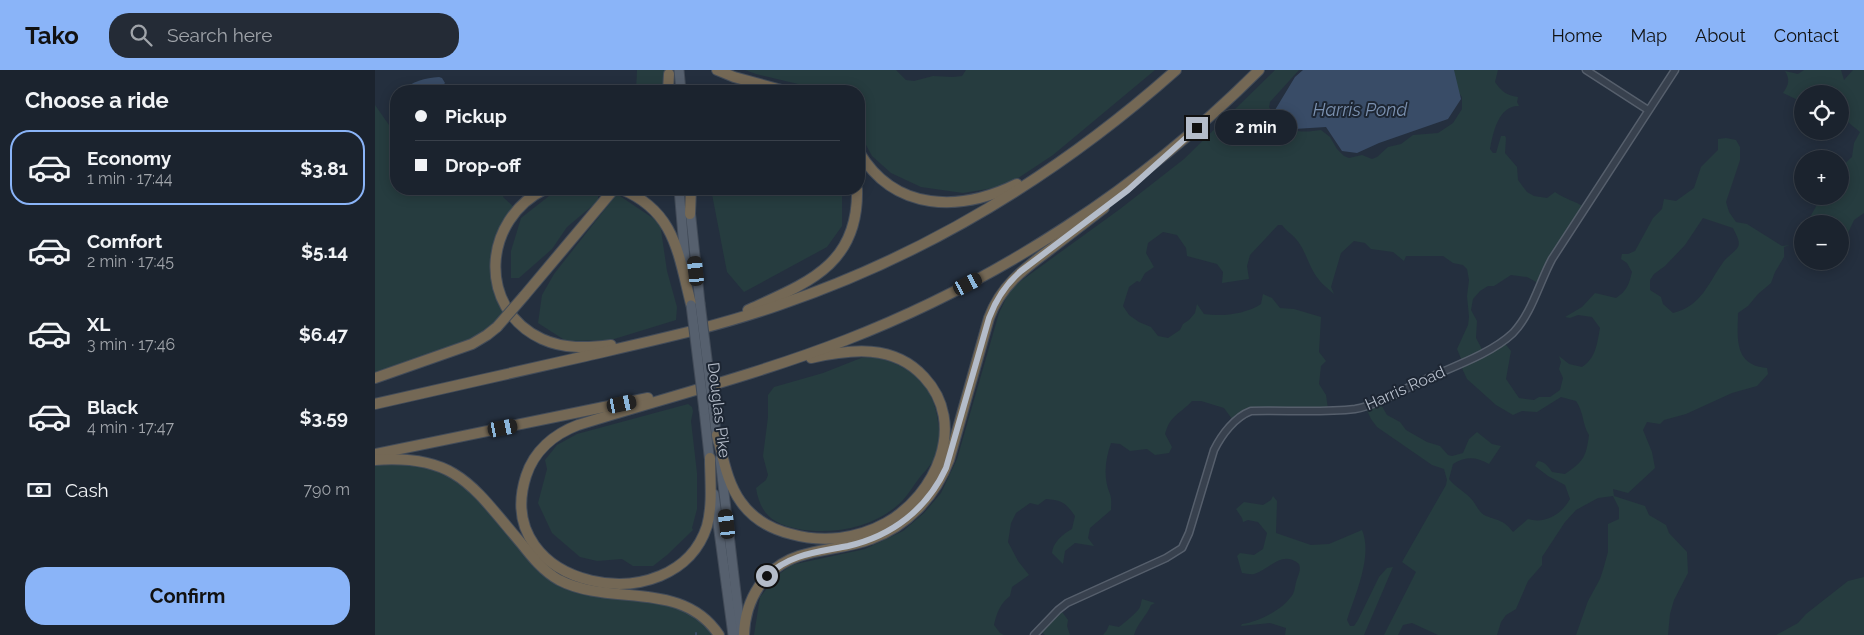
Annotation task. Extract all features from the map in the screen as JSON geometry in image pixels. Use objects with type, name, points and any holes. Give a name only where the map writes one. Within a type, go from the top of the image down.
[{"type":"highway","points":[[717,70],[734,78],[761,85]]},
{"type":"highway","points":[[375,404],[705,328],[780,305],[875,267],[967,221],[1054,167],[1125,113],[1176,70]]},
{"type":"highway","points":[[743,635],[745,618],[751,598],[762,582],[776,568],[799,556],[856,544],[877,537],[904,522],[926,501],[939,482],[949,460],[989,318],[1002,292],[1021,271],[1128,190],[1259,70]]},
{"type":"highway","points":[[670,85],[672,72]]},
{"type":"highway","points":[[740,376],[866,332],[910,313],[971,282],[1066,227],[1122,188],[1181,142]]},
{"type":"highway","points":[[865,160],[876,174],[896,188],[919,199],[943,203],[967,202],[983,198],[1054,167]]},
{"type":"highway","points":[[534,195],[517,208],[503,229],[497,246],[495,259],[496,279],[503,298],[513,316],[533,334],[563,346],[597,346],[671,337]]},
{"type":"highway","points":[[375,378],[472,344],[483,338],[497,327],[609,195]]},
{"type":"highway","points":[[632,195],[649,205],[662,217],[669,228],[694,304]]},
{"type":"highway","points":[[690,195],[690,214]]},
{"type":"highway","points":[[705,328],[799,286],[827,268],[841,251],[850,231],[856,209],[857,195]]},
{"type":"highway","points":[[710,458],[709,510],[704,533],[689,554],[675,567],[663,574],[644,580],[619,584],[600,583],[582,579],[564,572],[549,561],[536,547],[528,532],[522,509],[525,481],[534,458],[553,438],[578,426],[722,381],[821,356],[849,351],[881,352],[901,359],[918,370],[936,392],[942,406],[946,435],[939,464],[928,484],[916,499],[886,523],[854,535],[833,539],[811,538],[772,528],[745,508],[731,485],[717,435]]},
{"type":"highway","points":[[375,454],[640,400],[722,381]]},
{"type":"highway","points":[[375,460],[417,461],[450,471],[473,487],[538,563],[554,576],[585,589],[682,604],[703,616],[719,635]]},
{"type":"main road","points":[[672,72],[678,85]]},
{"type":"main road","name":"Douglas Pike","points":[[680,195],[709,409],[710,458],[733,635]]},
{"type":"main road","name":"Douglas Pike","points":[[690,214],[694,304]]},
{"type":"main road","name":"Douglas Pike","points":[[709,409],[717,435],[743,635]]},
{"type":"street","points":[[1585,70],[1648,110]]},
{"type":"street","name":"Harris Road","points":[[1033,635],[1067,603],[1166,558],[1181,548],[1189,533],[1214,450],[1219,441],[1243,414],[1251,411],[1341,410],[1362,407],[1473,358],[1505,340],[1513,333],[1525,317],[1552,259],[1675,70]]},
{"type":"green space","points":[[637,70],[665,70],[666,85],[636,85]]},
{"type":"green space","points":[[745,70],[896,70],[906,80],[914,81],[933,76],[962,76],[966,70],[1155,70],[1053,155],[1006,186],[963,193],[921,187],[891,173],[872,156],[865,143],[865,85],[803,85]]},
{"type":"green space","points":[[1275,70],[1299,70],[1270,102],[1269,107],[1284,126],[1297,131],[1321,130],[1330,137],[1344,156],[1349,158],[1362,155],[1372,159],[1388,147],[1401,144],[1413,135],[1438,133],[1453,123],[1462,109],[1462,97],[1455,88],[1453,70],[1498,70],[1495,82],[1505,92],[1518,97],[1517,102],[1519,106],[1506,110],[1502,115],[1495,128],[1490,149],[1493,153],[1496,153],[1501,136],[1505,136],[1505,153],[1517,167],[1518,180],[1527,192],[1534,196],[1547,198],[1555,192],[1584,207],[1540,284],[1527,277],[1511,275],[1494,286],[1488,286],[1480,291],[1473,299],[1471,310],[1477,321],[1476,338],[1483,351],[1503,341],[1511,351],[1506,379],[1519,398],[1534,400],[1539,397],[1550,397],[1560,390],[1563,378],[1559,369],[1561,362],[1559,356],[1569,364],[1582,367],[1587,363],[1595,350],[1600,328],[1592,317],[1578,315],[1570,318],[1565,317],[1582,307],[1595,293],[1616,298],[1623,293],[1629,284],[1632,272],[1627,263],[1621,259],[1622,254],[1635,251],[1653,218],[1662,209],[1664,199],[1676,201],[1694,188],[1701,167],[1718,150],[1718,139],[1736,140],[1740,147],[1740,160],[1726,202],[1729,212],[1736,222],[1747,224],[1782,246],[1790,245],[1784,247],[1784,257],[1771,283],[1748,306],[1738,313],[1738,342],[1742,355],[1754,365],[1767,368],[1768,374],[1757,386],[1732,393],[1686,414],[1664,420],[1660,424],[1647,422],[1643,430],[1652,452],[1655,468],[1628,493],[1613,489],[1614,496],[1645,506],[1649,515],[1666,525],[1669,533],[1687,552],[1688,573],[1674,600],[1670,614],[1668,635],[1576,635],[1588,601],[1603,570],[1608,552],[1608,524],[1619,519],[1619,508],[1613,496],[1598,498],[1576,510],[1565,522],[1542,557],[1542,565],[1528,581],[1516,609],[1506,615],[1501,622],[1497,635],[1438,635],[1412,623],[1403,625],[1398,635],[1384,635],[1416,572],[1402,562],[1446,485],[1447,480],[1444,469],[1432,465],[1377,427],[1365,406],[1379,401],[1387,415],[1400,422],[1406,430],[1427,442],[1440,446],[1448,455],[1452,456],[1463,453],[1469,439],[1477,432],[1492,444],[1501,446],[1489,464],[1471,458],[1453,464],[1449,479],[1470,498],[1482,513],[1504,523],[1513,532],[1528,519],[1540,520],[1552,517],[1566,505],[1570,499],[1565,485],[1535,466],[1538,461],[1546,465],[1552,472],[1565,474],[1583,458],[1587,449],[1589,435],[1576,401],[1561,397],[1537,412],[1522,411],[1513,415],[1496,405],[1467,379],[1460,364],[1462,361],[1457,349],[1468,325],[1469,317],[1467,296],[1469,280],[1467,269],[1463,265],[1453,263],[1443,256],[1406,256],[1404,261],[1393,252],[1371,249],[1365,243],[1354,241],[1341,253],[1331,287],[1334,294],[1315,275],[1296,239],[1282,225],[1278,225],[1250,255],[1247,266],[1249,279],[1222,283],[1223,272],[1217,264],[1187,256],[1186,248],[1177,235],[1163,232],[1148,243],[1146,253],[1154,267],[1145,273],[1140,282],[1137,281],[1129,287],[1123,306],[1129,315],[1151,327],[1158,336],[1168,338],[1180,330],[1183,324],[1195,313],[1197,304],[1204,314],[1234,314],[1261,304],[1263,294],[1272,298],[1280,308],[1294,309],[1321,317],[1319,352],[1326,361],[1321,366],[1319,384],[1326,395],[1328,409],[1257,410],[1235,423],[1224,408],[1201,401],[1192,401],[1169,423],[1165,434],[1172,447],[1169,453],[1155,455],[1147,449],[1130,451],[1120,444],[1111,443],[1107,456],[1106,482],[1111,498],[1111,510],[1090,528],[1088,538],[1094,546],[1075,543],[1065,551],[1063,564],[1052,553],[1054,545],[1059,539],[1072,529],[1075,516],[1069,508],[1060,501],[1046,499],[1038,505],[1030,503],[1016,513],[1011,523],[1008,542],[1018,561],[1029,575],[1012,587],[1010,596],[1001,605],[998,612],[994,625],[1004,635],[754,635],[760,597],[777,576],[791,565],[865,549],[903,531],[924,513],[941,493],[957,459],[999,313],[1011,288],[1120,209],[1184,159]],"holes":[[[1703,218],[1733,228],[1738,240],[1738,247],[1724,261],[1698,299],[1683,310],[1673,313],[1663,304],[1661,297],[1650,290],[1650,280],[1654,274],[1665,266],[1685,245]]]},
{"type":"green space","points":[[1804,70],[1841,70],[1844,80],[1853,70],[1864,70],[1864,213],[1854,220],[1849,231],[1849,215],[1811,215],[1817,205],[1849,205],[1849,160],[1852,157],[1854,143],[1860,132],[1849,123],[1849,85],[1794,85],[1794,98],[1783,93],[1788,82],[1785,71],[1798,74]]},
{"type":"green space","points":[[375,105],[390,126],[390,195],[504,195],[503,197],[516,209],[494,254],[509,312],[496,329],[375,378]]},
{"type":"green space","points":[[550,195],[598,195],[598,201],[567,227],[552,249],[519,278],[511,278],[511,251],[521,218]]},
{"type":"green space","points":[[616,195],[618,195],[660,223],[667,271],[677,307],[676,320],[611,340],[566,341],[538,323],[542,295],[554,274]]},
{"type":"green space","points":[[712,195],[842,195],[842,226],[827,247],[744,292],[727,272]]},
{"type":"green space","points":[[874,357],[899,365],[918,378],[925,387],[936,409],[940,433],[940,445],[935,458],[899,504],[889,512],[865,524],[838,530],[811,531],[789,527],[775,521],[764,511],[756,488],[766,480],[768,475],[763,456],[768,417],[768,395],[774,387],[823,373],[861,358]]},
{"type":"green space","points":[[688,404],[692,407],[693,411],[691,421],[697,473],[697,509],[693,530],[667,555],[653,566],[633,566],[622,559],[597,561],[580,557],[552,533],[538,503],[547,469],[545,460],[557,445],[577,434]]},
{"type":"green space","points":[[402,460],[453,472],[553,578],[686,607],[718,635],[375,635],[375,462]]},
{"type":"green space","points":[[1273,496],[1277,501],[1276,533],[1311,545],[1329,544],[1362,530],[1365,540],[1364,563],[1362,575],[1347,620],[1350,626],[1354,626],[1358,620],[1379,577],[1387,568],[1393,567],[1364,635],[1285,635],[1286,628],[1270,623],[1241,626],[1242,624],[1263,618],[1284,605],[1293,594],[1300,568],[1299,564],[1287,559],[1276,562],[1254,574],[1242,573],[1237,556],[1240,553],[1254,555],[1263,549],[1267,533],[1258,522],[1248,520],[1243,522],[1236,509],[1244,502],[1263,505],[1271,500]]},
{"type":"green space","points":[[1864,577],[1864,635],[1776,635],[1798,623],[1806,614],[1848,581]]},
{"type":"green space","points":[[1142,599],[1155,603],[1151,605],[1134,635],[1103,635],[1109,625],[1119,627],[1134,615],[1140,607]]},
{"type":"green space","points":[[1060,609],[1068,620],[1067,626],[1070,635],[1045,635],[1039,630]]},
{"type":"water","name":"Harris Pond","points":[[1303,70],[1454,70],[1461,99],[1448,119],[1379,143],[1357,153],[1342,151],[1326,127],[1294,129],[1275,110],[1295,77]]},
{"type":"water","points":[[439,77],[445,83],[443,85],[410,85],[419,81]]},
{"type":"route","points":[[767,576],[781,564],[799,556],[856,544],[877,537],[904,522],[921,506],[935,489],[946,468],[989,318],[999,297],[1011,280],[1144,177],[1197,128]]}]
